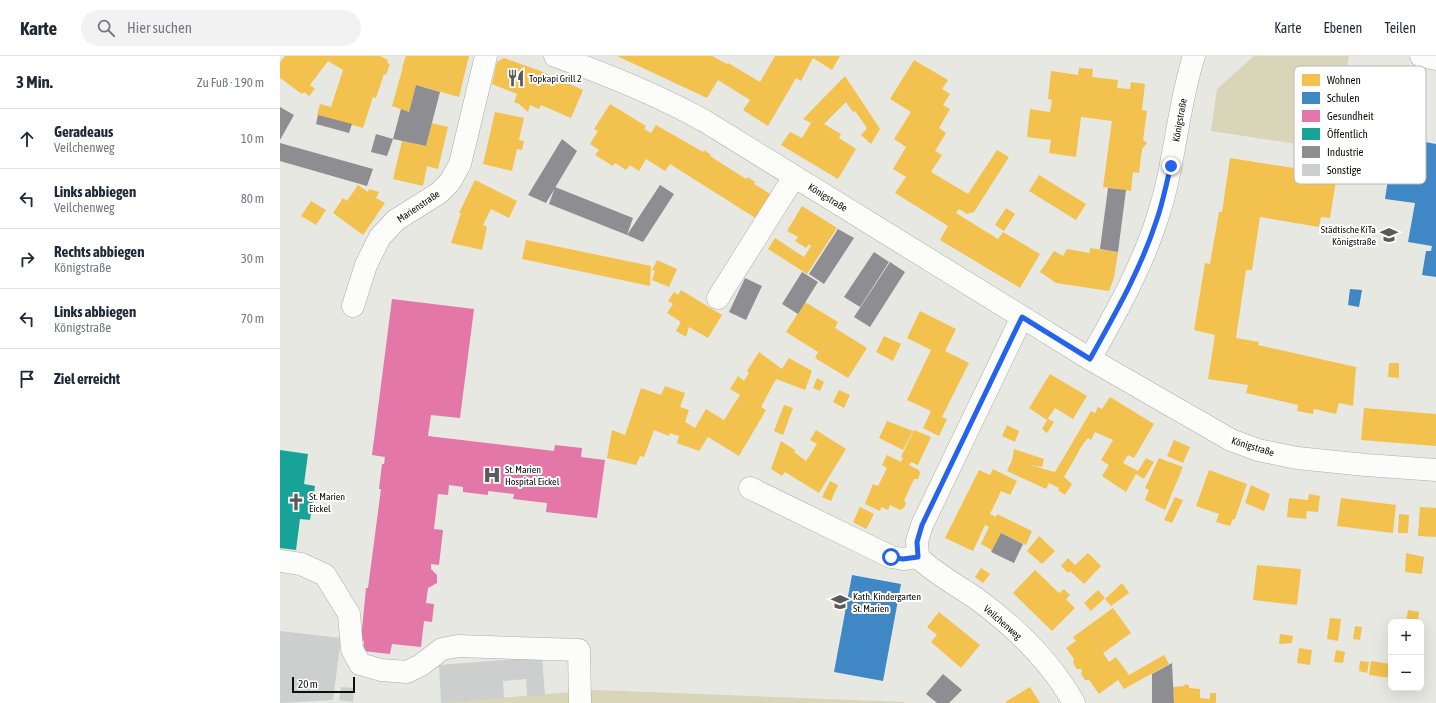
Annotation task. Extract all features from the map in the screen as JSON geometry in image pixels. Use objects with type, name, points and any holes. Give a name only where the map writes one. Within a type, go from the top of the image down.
[{"type":"street","name":"Marienstraße","points":[[353,306],[366,265],[380,237],[396,220],[439,193],[450,182],[460,164],[486,56]]},
{"type":"street","name":"Königstraße","points":[[555,56],[622,80],[664,99],[703,120],[1090,359],[1231,440],[1258,450],[1305,458],[1366,465],[1436,470]]},
{"type":"street","name":"Königstraße","points":[[1090,359],[1125,297],[1157,219],[1171,166],[1187,78],[1194,56]]},
{"type":"street","points":[[1421,56],[1436,59]]},
{"type":"street","points":[[718,298],[794,176]]},
{"type":"street","points":[[750,488],[891,557],[903,559],[918,557],[917,542],[922,525],[1022,317]]},
{"type":"street","name":"Veilchenweg","points":[[918,557],[928,567],[977,599],[1008,624],[1039,655],[1066,689],[1074,703]]},
{"type":"street","points":[[280,561],[301,564],[324,575],[349,614],[352,649],[360,664],[381,670],[407,672],[421,665],[442,649],[458,646],[580,650],[580,703]]},
{"type":"shaded area","points":[[1254,56],[1349,56],[1347,66],[1294,66],[1294,144],[1211,131],[1217,89]]},
{"type":"shaded area","points":[[596,690],[904,702],[439,703]]},
{"type":"building: Wohnen","points":[[285,56],[380,56],[388,60],[387,63],[390,64],[386,75],[384,74],[376,98],[373,97],[363,128],[317,115],[320,104],[331,107],[343,70],[328,61],[310,85],[315,89],[309,96],[304,92],[302,94],[280,78],[280,62]]},
{"type":"building: Wohnen","points":[[406,56],[469,56],[459,97],[416,85],[409,112],[392,106]]},
{"type":"building: Wohnen","points":[[617,56],[712,56],[727,64],[728,63],[760,82],[775,56],[840,56],[832,70],[813,58],[801,81],[796,78],[768,126],[743,110],[750,100],[718,80],[707,98]]},
{"type":"building: Wohnen","points":[[504,58],[538,70],[583,90],[571,118],[541,105],[539,109],[530,105],[528,112],[519,104],[514,102],[517,94],[492,84],[497,62]]},
{"type":"building: Wohnen","points":[[914,60],[948,80],[942,89],[950,94],[943,105],[950,109],[939,128],[946,133],[935,151],[942,155],[931,172],[968,194],[997,150],[1009,157],[974,212],[967,214],[959,209],[956,213],[998,239],[1003,232],[1040,254],[1020,288],[940,240],[948,226],[895,193],[906,177],[893,169],[906,147],[894,139],[911,112],[890,99]]},
{"type":"building: Wohnen","points":[[1079,68],[1093,69],[1092,77],[1118,80],[1117,88],[1130,89],[1131,82],[1145,84],[1142,110],[1147,111],[1143,140],[1147,143],[1142,149],[1139,173],[1133,172],[1131,191],[1103,187],[1112,121],[1081,117],[1076,157],[1049,153],[1051,140],[1027,137],[1030,109],[1050,112],[1052,100],[1048,99],[1051,71],[1078,75]]},
{"type":"building: Wohnen","points":[[845,76],[880,129],[871,144],[861,135],[867,128],[855,111],[853,112],[846,102],[824,124],[841,134],[839,138],[856,149],[838,179],[781,145],[790,132],[802,138],[811,123],[803,119]]},
{"type":"building: Wohnen","points":[[610,104],[646,126],[644,129],[651,133],[656,125],[703,152],[704,150],[711,155],[710,156],[746,179],[748,177],[755,182],[754,184],[772,195],[757,219],[670,164],[665,171],[646,159],[639,171],[630,165],[626,170],[615,163],[613,166],[595,155],[599,150],[590,144],[598,131],[594,129]]},
{"type":"building: Wohnen","points":[[495,112],[524,118],[519,140],[524,141],[522,150],[517,149],[512,171],[483,164]]},
{"type":"building: Wohnen","points":[[432,123],[448,127],[438,169],[427,166],[423,186],[393,179],[402,141],[426,146]]},
{"type":"building: Wohnen","points":[[1230,158],[1294,168],[1294,184],[1336,184],[1330,218],[1321,217],[1319,227],[1260,217],[1252,270],[1246,270],[1236,338],[1259,342],[1258,345],[1356,367],[1353,406],[1339,403],[1336,414],[1314,409],[1313,414],[1297,411],[1298,405],[1246,393],[1248,385],[1208,379],[1215,335],[1194,330],[1205,263],[1210,264],[1219,212],[1222,212]]},
{"type":"building: Wohnen","points":[[1039,175],[1086,204],[1076,220],[1029,191]]},
{"type":"building: Wohnen","points":[[475,180],[517,201],[509,218],[491,209],[483,225],[487,227],[482,250],[451,243],[461,213],[459,213]]},
{"type":"building: Wohnen","points":[[358,185],[368,192],[369,189],[379,192],[376,198],[385,203],[363,235],[333,213],[343,198],[347,201]]},
{"type":"building: Wohnen","points":[[311,201],[326,210],[316,225],[301,216]]},
{"type":"building: Wohnen","points":[[802,206],[837,228],[807,274],[768,249],[775,238],[804,257],[811,246],[809,244],[806,248],[795,241],[798,237],[787,231]]},
{"type":"building: Wohnen","points":[[1006,208],[1015,214],[1004,231],[995,225]]},
{"type":"building: Wohnen","points":[[526,240],[651,266],[650,286],[522,259]]},
{"type":"building: Wohnen","points":[[1090,248],[1118,252],[1114,278],[1109,291],[1056,283],[1040,272],[1054,251],[1063,256],[1067,249],[1090,253]]},
{"type":"building: Wohnen","points":[[657,260],[677,269],[669,287],[652,280],[655,271],[652,270]]},
{"type":"building: Wohnen","points":[[681,290],[722,315],[708,338],[689,327],[686,337],[676,331],[681,322],[667,313],[673,304],[668,301],[674,292],[678,295]]},
{"type":"building: Wohnen","points":[[805,302],[838,322],[835,328],[867,348],[848,378],[815,358],[818,352],[786,332]]},
{"type":"building: Wohnen","points":[[920,311],[956,329],[945,351],[969,363],[942,417],[947,419],[939,436],[923,428],[931,411],[907,400],[931,350],[907,338]]},
{"type":"building: Wohnen","points":[[884,336],[901,344],[893,361],[876,352]]},
{"type":"building: Wohnen","points":[[759,352],[782,369],[789,358],[812,371],[805,390],[776,379],[761,407],[766,410],[739,456],[708,437],[699,451],[677,443],[679,436],[670,433],[669,436],[654,430],[644,457],[640,456],[636,465],[607,458],[612,430],[625,435],[641,388],[661,395],[665,386],[685,393],[680,407],[689,410],[685,422],[695,428],[706,409],[724,420],[740,395],[730,389],[738,376],[744,381],[749,373],[747,371]]},
{"type":"building: Wohnen","points":[[1389,363],[1399,363],[1399,378],[1388,377]]},
{"type":"building: Wohnen","points":[[1050,374],[1087,396],[1073,419],[1055,408],[1047,420],[1029,408]]},
{"type":"building: Wohnen","points":[[817,378],[824,382],[820,391],[813,388]]},
{"type":"building: Wohnen","points":[[839,390],[850,395],[844,408],[833,402]]},
{"type":"building: Wohnen","points":[[1110,397],[1154,424],[1134,458],[1128,455],[1123,463],[1138,471],[1146,458],[1154,462],[1144,479],[1136,474],[1126,492],[1102,476],[1109,465],[1101,460],[1113,440],[1095,432],[1091,440],[1088,438],[1083,444],[1064,477],[1072,484],[1065,495],[1058,490],[1059,488],[1049,483],[1046,489],[1007,471],[1012,460],[1014,449],[1044,459],[1042,467],[1029,465],[1055,472],[1091,411],[1095,413],[1098,407],[1102,409]]},
{"type":"building: Wohnen","points":[[784,405],[793,408],[783,435],[774,431]]},
{"type":"building: Wohnen","points":[[1364,408],[1436,414],[1436,446],[1361,440]]},
{"type":"building: Wohnen","points":[[1048,419],[1054,422],[1047,433],[1042,429]]},
{"type":"building: Wohnen","points":[[887,421],[913,431],[903,450],[879,438]]},
{"type":"building: Wohnen","points":[[1007,425],[1019,431],[1015,442],[1002,436]]},
{"type":"building: Wohnen","points":[[816,430],[846,449],[819,493],[785,472],[782,476],[771,469],[781,441],[795,450],[794,452],[806,461],[817,444],[810,440]]},
{"type":"building: Wohnen","points":[[914,430],[931,437],[918,465],[911,462],[909,465],[919,470],[920,474],[918,479],[914,479],[904,501],[906,503],[904,508],[900,510],[890,505],[888,510],[881,507],[880,511],[865,504],[873,484],[878,486],[887,468],[882,465],[887,455],[901,462],[903,458],[901,457]]},
{"type":"building: Wohnen","points":[[1174,440],[1190,447],[1183,463],[1167,456]]},
{"type":"building: Wohnen","points":[[1159,458],[1183,467],[1165,510],[1145,500],[1149,490],[1145,488]]},
{"type":"building: Wohnen","points":[[993,469],[1017,481],[1010,495],[1001,491],[990,514],[996,517],[997,514],[1032,531],[1026,545],[1001,533],[992,550],[981,544],[989,527],[985,525],[973,551],[945,538],[979,470],[990,475]]},
{"type":"building: Wohnen","points":[[1209,470],[1247,484],[1235,519],[1233,519],[1230,526],[1216,522],[1219,514],[1196,506]]},
{"type":"building: Wohnen","points":[[830,481],[838,485],[831,501],[822,497]]},
{"type":"building: Wohnen","points":[[1251,485],[1270,494],[1264,511],[1245,503]]},
{"type":"building: Wohnen","points":[[1309,494],[1320,496],[1318,512],[1307,511],[1306,519],[1287,517],[1289,498],[1308,500]]},
{"type":"building: Wohnen","points":[[1175,497],[1183,500],[1172,523],[1164,520]]},
{"type":"building: Wohnen","points":[[1341,498],[1396,505],[1393,533],[1337,526]]},
{"type":"building: Wohnen","points":[[860,507],[874,514],[866,529],[853,522]]},
{"type":"building: Wohnen","points":[[1420,507],[1436,508],[1436,537],[1418,536]]},
{"type":"building: Wohnen","points":[[1399,514],[1409,515],[1408,533],[1398,533]]},
{"type":"building: Wohnen","points":[[1039,536],[1055,551],[1042,564],[1027,551]]},
{"type":"building: Wohnen","points":[[1088,553],[1101,566],[1084,584],[1070,571],[1068,573],[1061,566],[1068,558],[1075,565]]},
{"type":"building: Wohnen","points":[[1406,553],[1424,557],[1422,574],[1405,572]]},
{"type":"building: Wohnen","points":[[1257,565],[1301,569],[1297,605],[1253,600]]},
{"type":"building: Wohnen","points":[[981,568],[990,574],[983,583],[975,577]]},
{"type":"building: Wohnen","points":[[1035,570],[1059,593],[1064,589],[1070,595],[1066,599],[1075,608],[1052,631],[1013,593]]},
{"type":"building: Wohnen","points":[[1122,583],[1129,593],[1111,606],[1105,599]]},
{"type":"building: Wohnen","points":[[1098,590],[1105,598],[1091,611],[1084,603]]},
{"type":"building: Wohnen","points":[[1113,608],[1131,633],[1103,653],[1109,662],[1116,657],[1129,675],[1164,655],[1169,664],[1124,689],[1118,680],[1099,694],[1089,680],[1085,680],[1081,674],[1081,669],[1077,669],[1073,663],[1074,659],[1066,648],[1076,641],[1073,637]]},
{"type":"building: Wohnen","points":[[1408,610],[1419,612],[1418,619],[1406,619]]},
{"type":"building: Wohnen","points":[[939,612],[980,645],[961,668],[931,642],[937,635],[927,627]]},
{"type":"building: Wohnen","points":[[1330,618],[1341,619],[1338,641],[1327,639]]},
{"type":"building: Wohnen","points":[[1355,626],[1362,627],[1360,640],[1353,639]]},
{"type":"building: Wohnen","points":[[1280,634],[1293,636],[1292,643],[1279,644]]},
{"type":"building: Wohnen","points":[[1299,648],[1312,650],[1310,665],[1297,663]]},
{"type":"building: Wohnen","points":[[1336,650],[1345,652],[1343,663],[1334,662]]},
{"type":"building: Wohnen","points":[[1360,661],[1369,662],[1367,673],[1359,671]]},
{"type":"building: Wohnen","points":[[1371,661],[1388,664],[1388,678],[1369,675]]},
{"type":"building: Wohnen","points":[[1184,684],[1189,685],[1189,688],[1200,689],[1200,698],[1210,699],[1210,693],[1216,693],[1216,703],[1174,703],[1173,687],[1185,686]]},
{"type":"building: Wohnen","points":[[1030,687],[1040,703],[1005,703],[1007,701]]},
{"type":"building: Schulen","points":[[1426,142],[1436,144],[1436,277],[1422,275],[1426,251],[1431,251],[1432,246],[1408,242],[1415,203],[1385,199],[1387,184],[1426,184]]},
{"type":"building: Schulen","points":[[1350,289],[1362,290],[1359,307],[1348,305]]},
{"type":"building: Schulen","points":[[852,575],[901,584],[883,681],[834,672]]},
{"type":"building: Gesundheit","name":"St. Marien Hospital Eickel","points":[[392,299],[474,309],[460,418],[431,415],[428,436],[554,451],[555,445],[582,448],[581,457],[605,460],[597,518],[546,512],[547,503],[513,499],[514,494],[488,491],[488,495],[463,492],[463,487],[449,485],[448,495],[438,494],[434,529],[443,530],[439,565],[431,564],[431,569],[437,575],[437,583],[428,588],[426,603],[434,604],[432,622],[424,621],[421,647],[392,644],[390,654],[363,651],[364,641],[361,640],[366,588],[368,588],[381,489],[379,489],[382,464],[384,464],[385,457],[372,455]]},
{"type":"building: Öffentlich","name":"St. Marien Eickel","points":[[280,450],[308,454],[304,484],[315,486],[310,520],[300,519],[296,550],[280,548]]},
{"type":"building: Industrie","points":[[416,85],[440,92],[426,146],[393,139],[401,109],[409,112]]},
{"type":"building: Industrie","points":[[280,107],[294,115],[280,140]]},
{"type":"building: Industrie","points":[[318,115],[352,124],[349,133],[316,124]]},
{"type":"building: Industrie","points":[[376,134],[393,139],[387,156],[371,152]]},
{"type":"building: Industrie","points":[[562,139],[577,151],[546,203],[528,195]]},
{"type":"building: Industrie","points":[[280,143],[373,169],[367,186],[280,161]]},
{"type":"building: Industrie","points":[[660,185],[674,194],[643,242],[627,235]]},
{"type":"building: Industrie","points":[[555,187],[633,218],[627,235],[549,204]]},
{"type":"building: Industrie","points":[[1108,188],[1126,190],[1118,252],[1100,249]]},
{"type":"building: Industrie","points":[[838,229],[854,238],[824,284],[809,274]]},
{"type":"building: Industrie","points":[[874,252],[889,262],[860,307],[844,297]]},
{"type":"building: Industrie","points":[[890,262],[905,272],[870,327],[854,317]]},
{"type":"building: Industrie","points":[[802,272],[818,282],[798,314],[782,304]]},
{"type":"building: Industrie","points":[[745,278],[762,286],[746,320],[729,312]]},
{"type":"building: Industrie","points":[[1001,533],[1023,544],[1014,563],[991,552]]},
{"type":"building: Industrie","points":[[1172,663],[1174,703],[1152,703],[1152,674]]},
{"type":"building: Industrie","points":[[943,674],[962,690],[949,703],[937,703],[926,694]]},
{"type":"building: Sonstige","points":[[280,631],[341,638],[333,700],[280,703]]},
{"type":"building: Sonstige","points":[[542,657],[545,695],[527,696],[526,679],[503,681],[504,698],[441,703],[439,665]]},
{"type":"building: Sonstige","points":[[341,687],[354,688],[353,702],[339,700]]},
{"type":"place","name":"Topkapi Grill 2","points":[[516,78]]},
{"type":"place","name":"Städtische KiTa Königstraße","points":[[1389,235]]},
{"type":"place","name":"St. Marien Hospital Eickel","points":[[492,475]]},
{"type":"place","name":"St. Marien Eickel","points":[[296,502]]},
{"type":"place","name":"Kath. Kindergarten St. Marien","points":[[840,602]]},
{"type":"route","points":[[891,557],[903,559],[918,557],[917,542],[922,525],[1022,317],[1090,359],[1125,297],[1144,253],[1157,219],[1171,166]]}]
